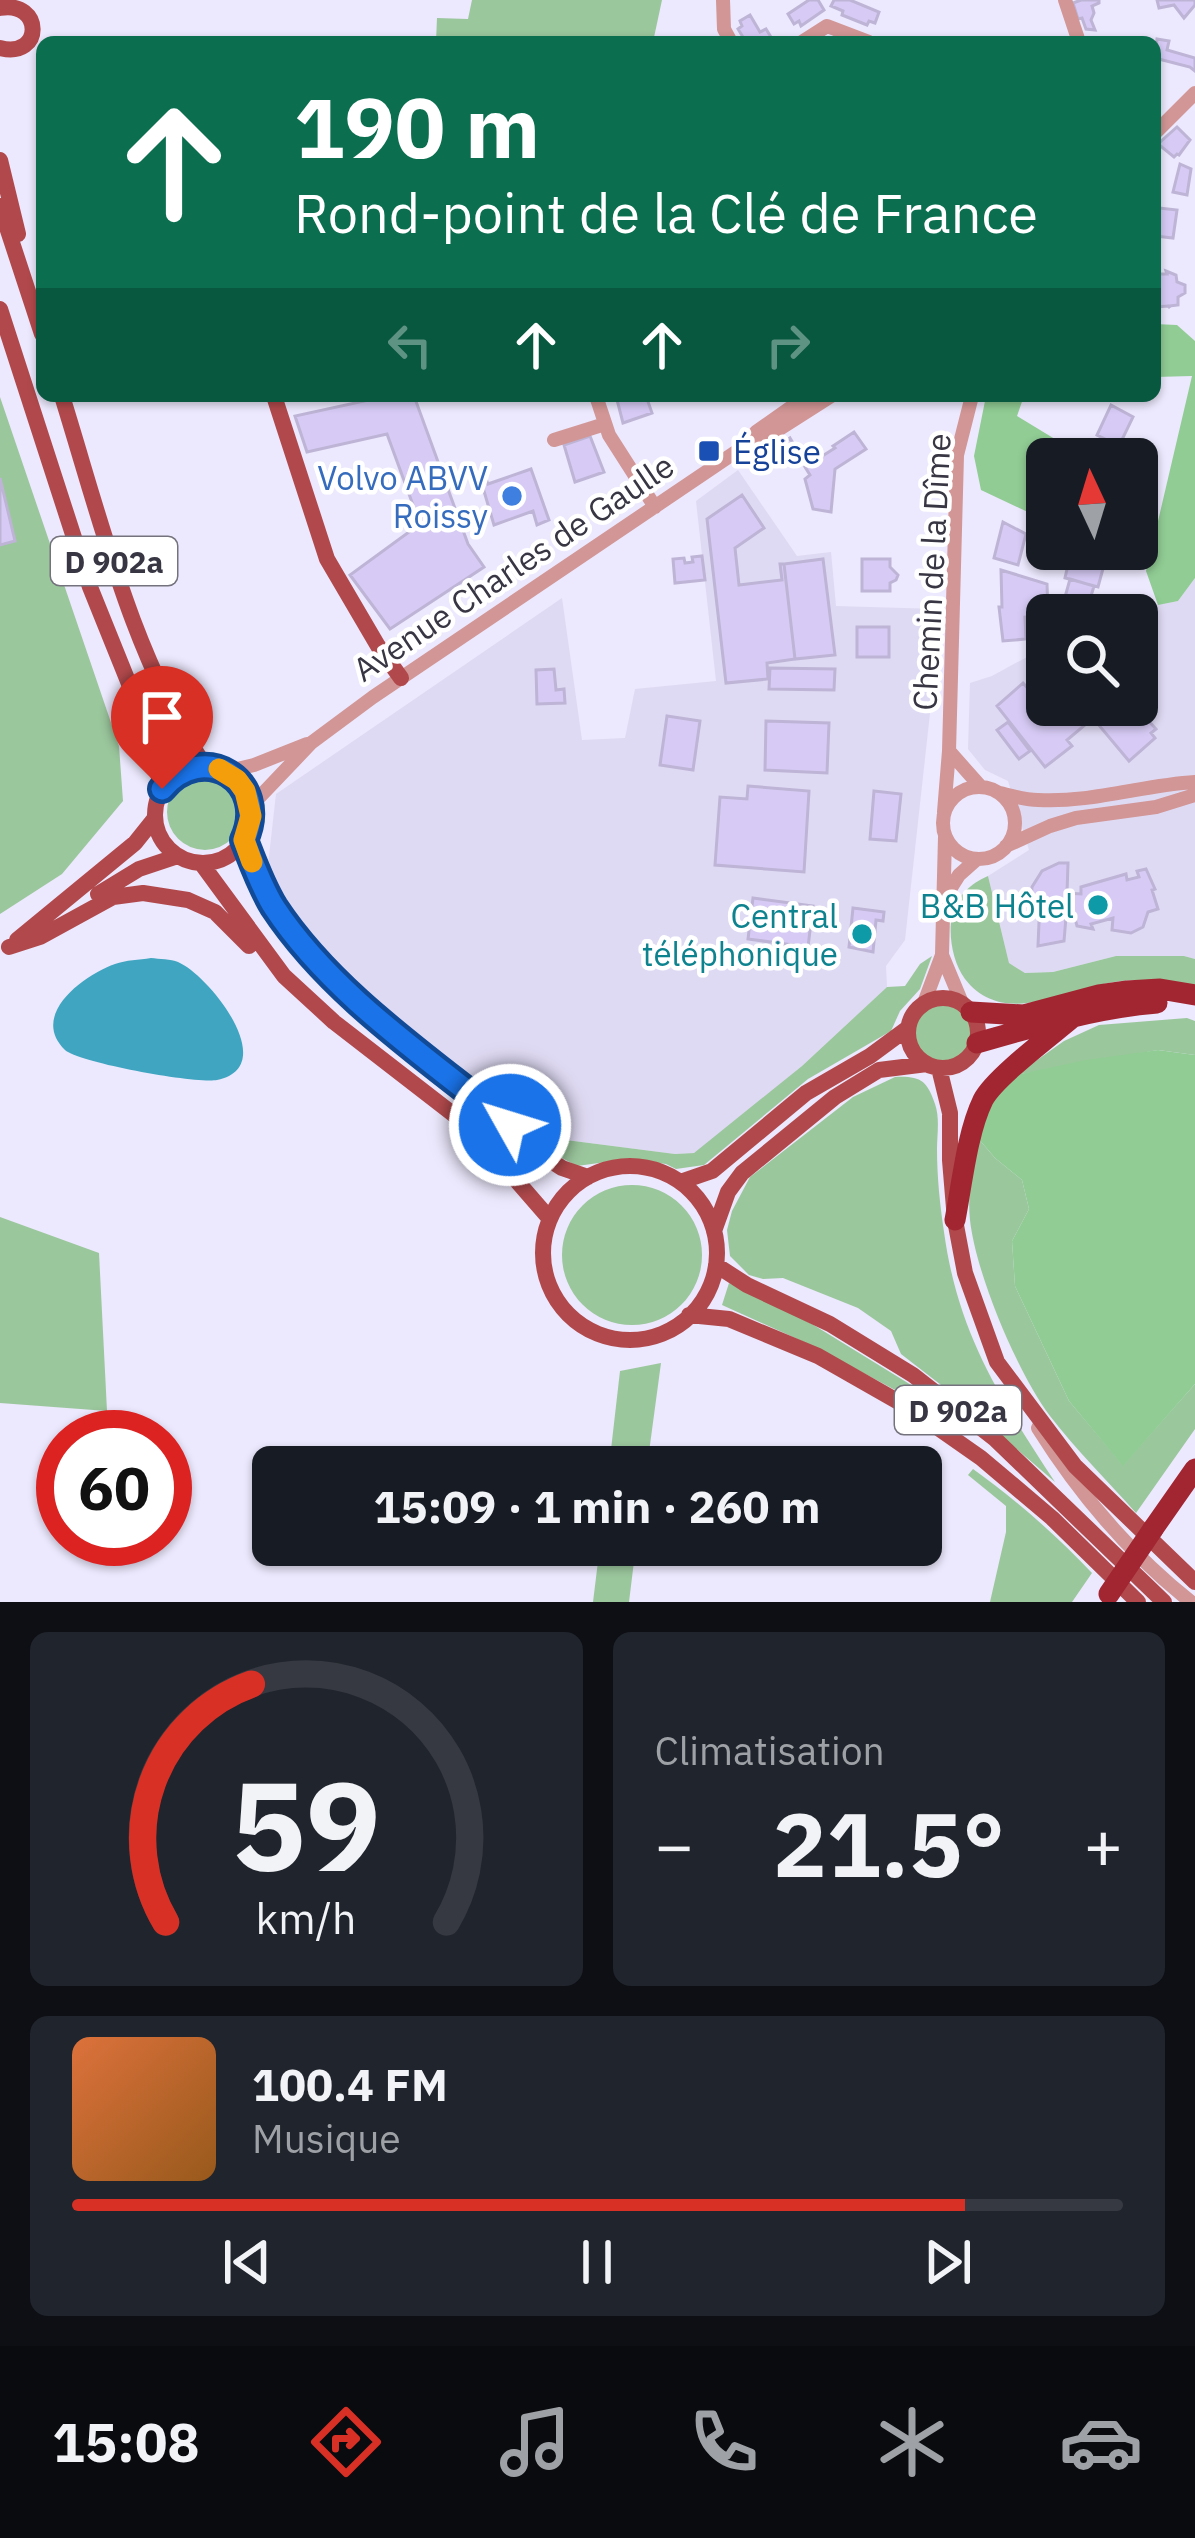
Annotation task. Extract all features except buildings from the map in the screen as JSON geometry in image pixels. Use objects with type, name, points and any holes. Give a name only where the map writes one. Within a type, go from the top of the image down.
[{"type":"highway","points":[[966,1008],[1024,1016],[1127,991],[1160,989],[1195,995]]},
{"type":"highway","points":[[976,1043],[1129,1005],[1195,1006]]},
{"type":"highway","points":[[955,1220],[967,1153],[984,1097],[1073,1017]]},
{"type":"highway","points":[[1106,1598],[1195,1469]]},
{"type":"main road","points":[[2,52],[36,41],[30,16],[13,5]]},
{"type":"main road","points":[[0,160],[14,208],[26,282]]},
{"type":"main road","points":[[0,206],[36,314]]},
{"type":"main road","name":"D 902a","points":[[0,309],[90,587],[144,721],[162,789]]},
{"type":"main road","name":"D 902a","points":[[64,402],[130,614],[163,691],[205,766]]},
{"type":"main road","points":[[276,402],[327,559],[401,678]]},
{"type":"main road","points":[[205,766],[225,772],[245,791],[251,806],[244,840],[226,857],[201,863],[178,856],[166,846],[154,818],[162,789],[180,772],[205,766]]},
{"type":"main road","points":[[4,950],[135,843],[154,818]]},
{"type":"main road","points":[[244,840],[272,903],[300,943],[354,999],[542,1155],[588,1177]]},
{"type":"main road","points":[[4,950],[139,869],[178,856]]},
{"type":"main road","points":[[201,863],[284,976]]},
{"type":"main road","points":[[4,950],[40,937],[113,897],[160,894],[215,912],[262,961],[334,1022],[471,1128],[549,1218]]},
{"type":"main road","points":[[680,1182],[712,1171],[806,1093],[870,1056],[908,1028],[924,1003],[943,998],[966,1008],[976,1022],[976,1043],[962,1062],[950,1113],[955,1220],[964,1274],[997,1362],[1075,1466],[1195,1582]]},
{"type":"main road","points":[[908,1028],[912,1049],[933,1066],[950,1113]]},
{"type":"main road","points":[[714,1231],[728,1192],[742,1173],[836,1096],[879,1070],[962,1062]]},
{"type":"main road","points":[[635,1166],[680,1182],[701,1204],[714,1231],[716,1265],[699,1306],[664,1333],[642,1340],[615,1339],[589,1330],[567,1314],[543,1266],[549,1218],[567,1192],[610,1168],[635,1166]]},
{"type":"main road","name":"D 902a","points":[[716,1265],[830,1324],[913,1375],[995,1439],[1164,1602]]},
{"type":"main road","name":"D 902a","points":[[689,1315],[728,1319],[800,1349],[911,1408],[981,1458],[1052,1518],[1138,1602]]},
{"type":"street","points":[[723,0],[728,36]]},
{"type":"street","points":[[1065,0],[1077,36]]},
{"type":"street","points":[[811,36],[827,26],[853,36]]},
{"type":"street","points":[[1161,127],[1195,93]]},
{"type":"street","points":[[598,402],[612,441],[655,507]]},
{"type":"street","name":"Avenue Charles de Gaulle","points":[[749,443],[756,432],[798,402]]},
{"type":"street","name":"Avenue Charles de Gaulle","points":[[251,806],[311,742],[401,678],[749,443],[762,440],[822,402]]},
{"type":"street","name":"Chemin de la Dîme","points":[[944,812],[957,455],[970,402]]},
{"type":"street","points":[[554,440],[605,424]]},
{"type":"street","name":"Avenue Charles de Gaulle","points":[[225,772],[311,742]]},
{"type":"street","name":"Chemin de la Dîme","points":[[949,751],[980,786]]},
{"type":"street","points":[[924,1003],[942,956],[944,812],[958,793],[980,786],[1034,800],[1076,800],[1195,782]]},
{"type":"street","points":[[1000,793],[1015,824],[1006,846]]},
{"type":"street","points":[[945,836],[957,852],[988,858],[1076,818],[1156,807],[1195,795]]},
{"type":"street","points":[[944,899],[959,875],[977,859]]},
{"type":"street","points":[[942,956],[966,1008]]},
{"type":"street","points":[[997,1362],[1054,1453],[1111,1530],[1191,1602]]},
{"type":"shaded area","points":[[738,470],[797,556],[831,552],[836,606],[937,609],[905,940],[886,966],[887,987],[702,1149],[675,1154],[558,1139],[510,1101],[493,1096],[440,1057],[317,951],[268,865],[276,794],[562,598],[582,740],[625,738],[635,689],[716,681],[696,501]]},
{"type":"shaded area","points":[[1195,578],[1195,959],[1116,956],[1053,972],[1025,973],[1009,963],[988,876],[1029,850],[1008,781],[985,770],[968,749],[970,683],[1026,657],[1026,726],[1158,726],[1158,604],[1178,601]]},
{"type":"green space","points":[[472,0],[662,0],[654,36],[436,36],[437,18],[468,19]]},
{"type":"green space","points":[[1161,324],[1177,325],[1195,341],[1195,578],[1178,601],[1158,605],[1158,594],[1146,571],[1158,570],[1158,521],[1192,376],[1161,377]]},
{"type":"green space","points":[[0,397],[119,746],[123,801],[62,874],[0,914]]},
{"type":"green space","points":[[985,402],[1022,402],[1017,416],[1053,438],[1026,438],[1026,511],[981,490],[974,456]]},
{"type":"green space","points":[[205,774],[232,785],[243,812],[232,839],[205,850],[178,839],[167,812],[178,785]]},
{"type":"green space","points":[[988,876],[1009,963],[1025,973],[1053,972],[1116,956],[1184,956],[1195,959],[1195,986],[1121,981],[1018,1004],[981,994],[957,965],[951,924],[961,897]]},
{"type":"green space","points":[[932,956],[920,989],[900,1011],[891,1031],[808,1079],[704,1165],[676,1169],[628,1159],[577,1166],[560,1157],[510,1101],[558,1139],[694,1153],[802,1066],[887,987],[905,986]]},
{"type":"green space","points":[[943,1003],[964,1011],[972,1032],[964,1053],[943,1061],[922,1053],[914,1032],[922,1011]]},
{"type":"green space","points":[[1195,1021],[1195,1055],[1158,1050],[1016,1075],[1064,1041],[1099,1025]]},
{"type":"green space","points":[[1158,1050],[1195,1055],[1195,1384],[1123,1466],[1069,1401],[1015,1286],[1012,1241],[1029,1209],[1022,1180],[977,1137],[989,1102],[1016,1075]]},
{"type":"green space","points":[[895,1077],[921,1081],[932,1096],[943,1222],[960,1302],[999,1393],[1055,1482],[901,1354],[891,1331],[858,1308],[783,1278],[749,1275],[730,1256],[727,1230],[750,1177],[853,1097]]},
{"type":"green space","points":[[977,1137],[1022,1180],[1029,1209],[1012,1241],[1015,1286],[1069,1401],[1123,1465],[1195,1384],[1195,1429],[1136,1513],[1050,1416],[1000,1322],[980,1267],[970,1220]]},
{"type":"green space","points":[[632,1185],[659,1190],[682,1205],[697,1228],[702,1255],[697,1282],[682,1305],[659,1320],[632,1325],[605,1320],[582,1305],[567,1282],[562,1255],[567,1228],[582,1205],[605,1190]]},
{"type":"green space","points":[[0,1217],[99,1253],[107,1410],[0,1403]]},
{"type":"green space","points":[[729,1283],[812,1324],[916,1388],[910,1398],[722,1305]]},
{"type":"green space","points":[[661,1363],[650,1446],[611,1446],[620,1371]]},
{"type":"green space","points":[[973,1469],[1035,1518],[1092,1573],[1072,1602],[990,1602],[1006,1532],[1006,1506],[968,1475]]},
{"type":"green space","points":[[597,1566],[633,1566],[629,1602],[593,1602]]},
{"type":"water","points":[[151,958],[178,962],[191,970],[221,1002],[241,1040],[243,1058],[235,1072],[217,1080],[186,1079],[114,1066],[65,1050],[53,1023],[65,998],[102,969]]},
{"type":"slow traffic","points":[[219,769],[237,780],[251,806],[244,840],[252,862]]},
{"type":"place","name":"Église","points":[[709,451]]},
{"type":"place","name":"Volvo ABVV Roissy","points":[[512,496]]},
{"type":"place","name":"B&B Hôtel","points":[[1098,905]]},
{"type":"place","name":"Central téléphonique","points":[[862,934]]},
{"type":"route","points":[[162,789],[192,767],[216,768],[237,780],[251,806],[244,840],[254,868],[300,943],[354,999],[510,1125]]}]
